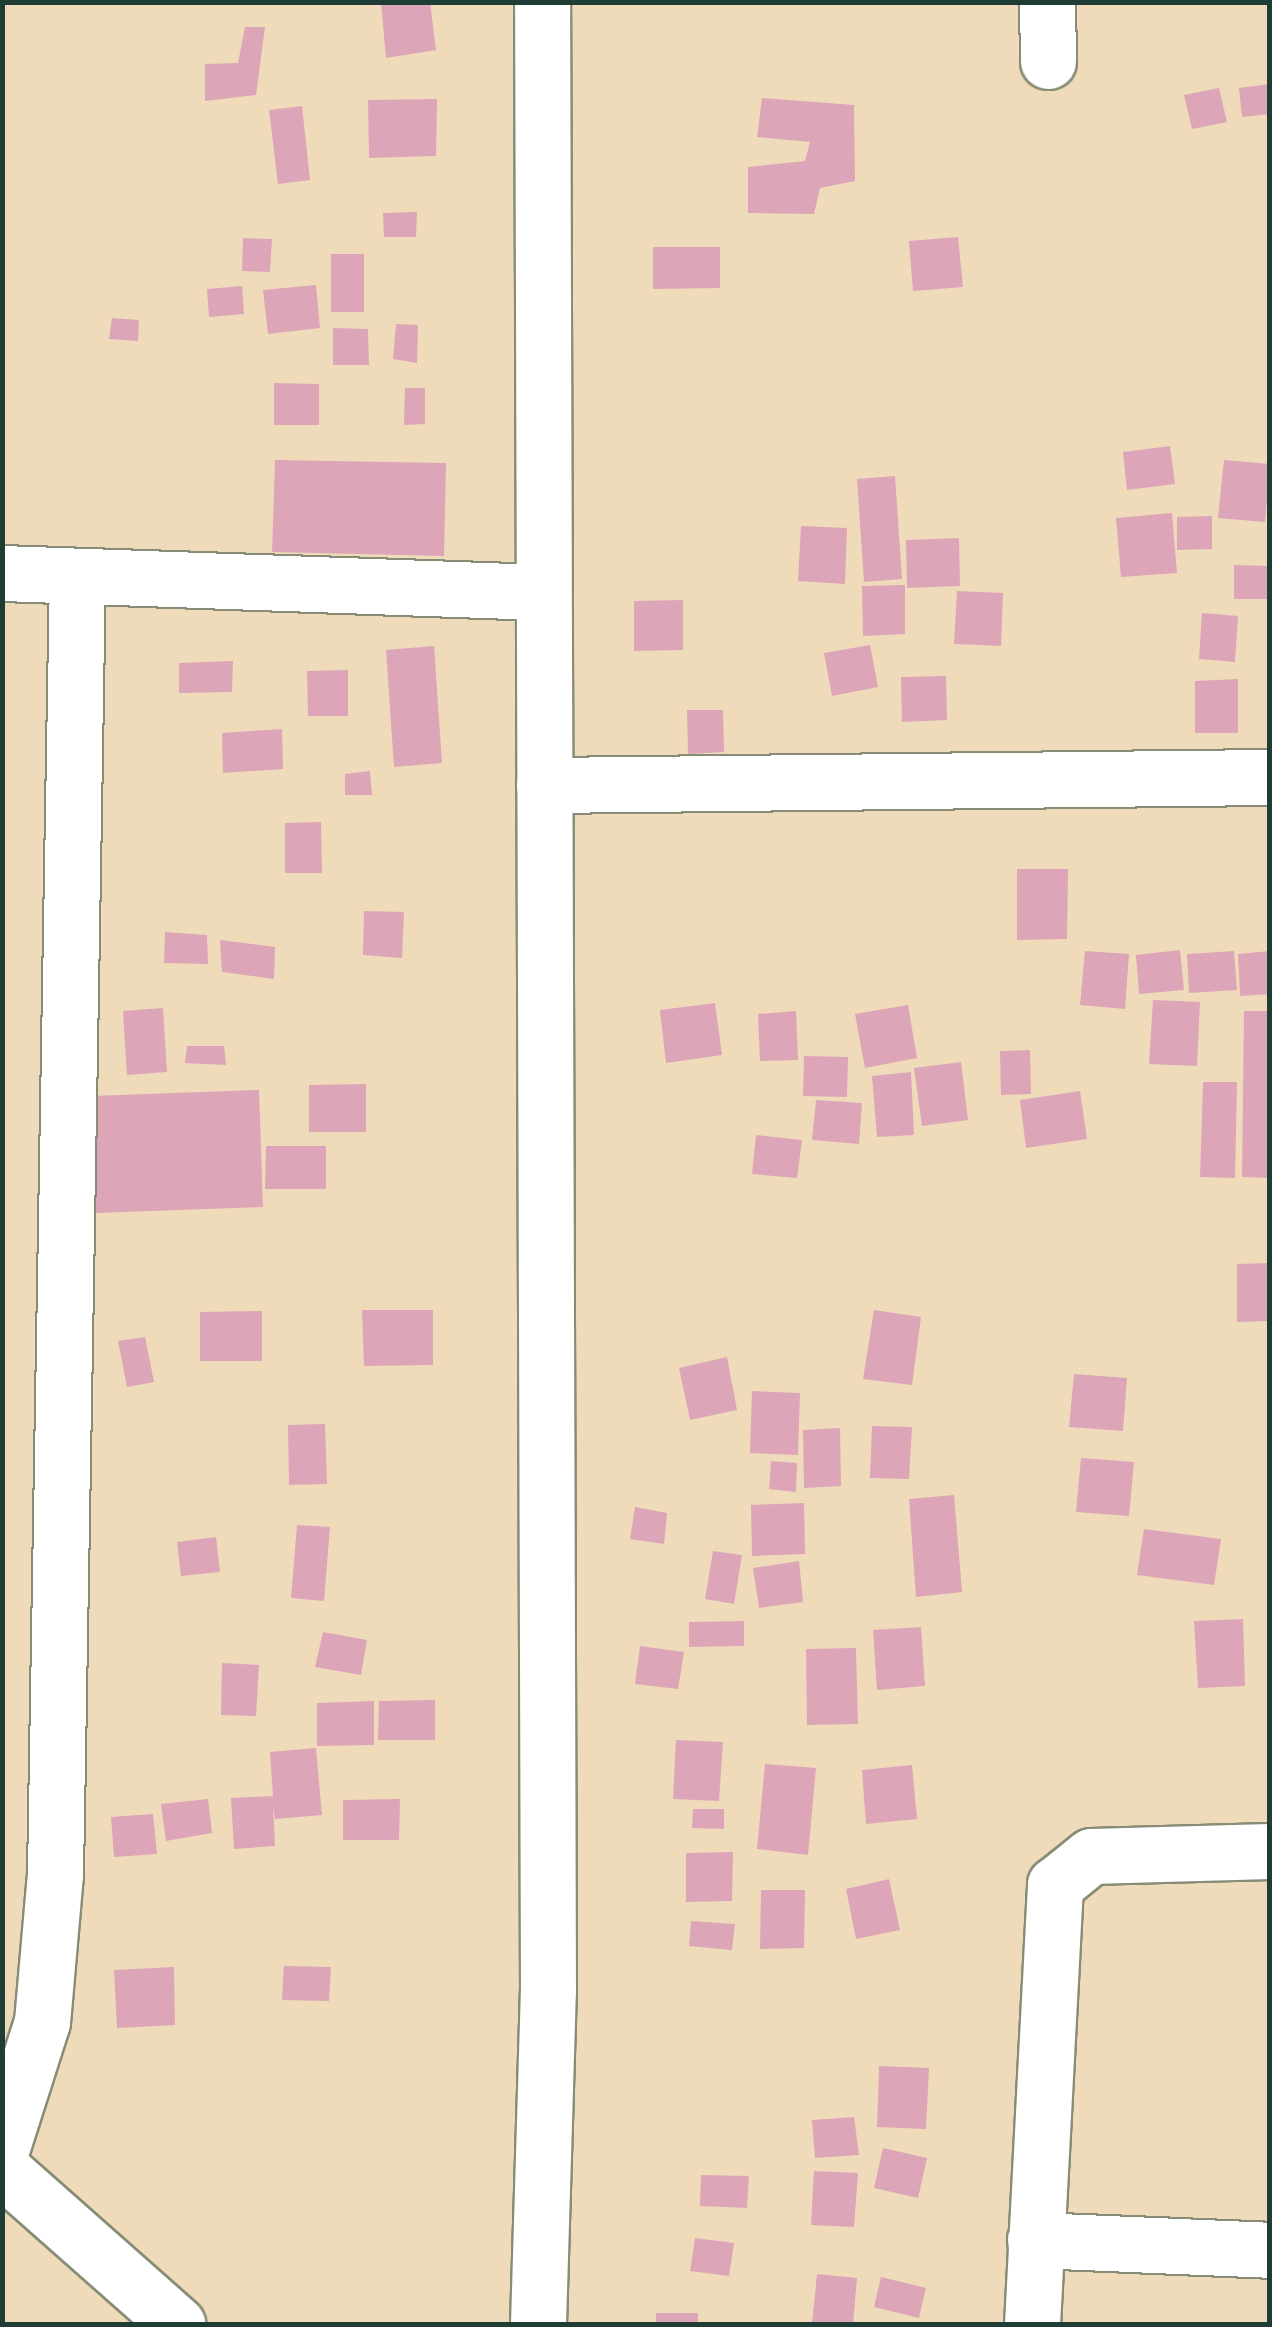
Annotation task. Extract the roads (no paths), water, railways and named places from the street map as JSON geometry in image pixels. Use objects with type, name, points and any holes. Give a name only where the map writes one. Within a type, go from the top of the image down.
[{"type":"street","points":[[538,2324],[548,1990],[542,2]]},
{"type":"street","points":[[1048,2],[1048,61]]},
{"type":"street","points":[[2,573],[541,592]]},
{"type":"street","points":[[2,2147],[42,2022],[55,1874],[77,576]]},
{"type":"street","points":[[544,785],[1270,777]]},
{"type":"street","points":[[1032,2324],[1056,1885],[1091,1856],[1270,1851]]},
{"type":"street","points":[[2,2169],[177,2324]]},
{"type":"street","points":[[1035,2240],[1270,2250]]}]
